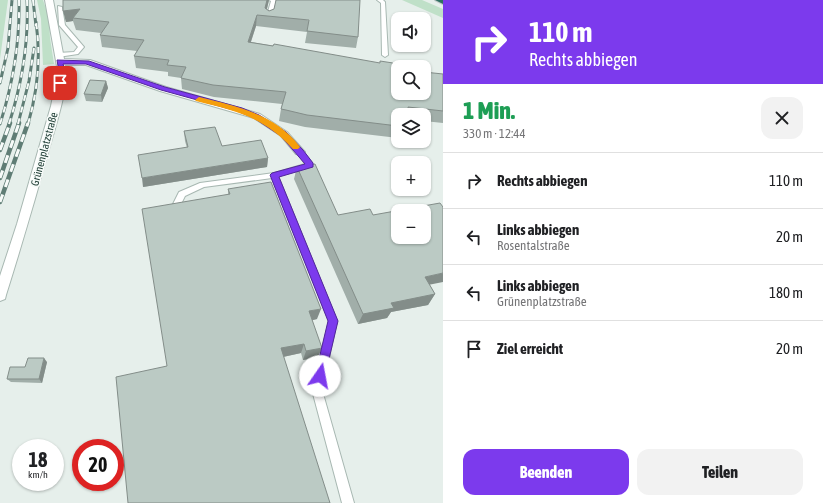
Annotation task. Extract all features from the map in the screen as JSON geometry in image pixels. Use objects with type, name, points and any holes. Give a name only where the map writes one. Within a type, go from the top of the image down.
[{"type":"highway","points":[[439,0],[443,2]]},
{"type":"street","name":"Grünenplatzstraße","points":[[0,295],[23,224],[56,106],[62,72],[49,4]]},
{"type":"street","points":[[59,59],[87,62],[163,89],[257,116],[284,134],[300,152]]},
{"type":"lane","points":[[269,19],[274,0],[271,0]]},
{"type":"lane","points":[[379,0],[383,2],[385,55]]},
{"type":"lane","points":[[49,4],[60,7],[68,6]]},
{"type":"lane","points":[[59,59],[76,53],[81,46],[64,29],[62,25],[60,7]]},
{"type":"lane","points":[[176,206],[182,194],[202,185],[274,175],[310,165],[300,152]]},
{"type":"lane","points":[[274,175],[333,321],[317,390],[348,503]]},
{"type":"green space","points":[[0,0],[8,0],[0,59]]},
{"type":"green space","points":[[37,0],[43,0],[49,18],[54,64],[43,65],[41,19]]},
{"type":"green space","points":[[402,0],[422,0],[443,9],[443,18]]},
{"type":"building","points":[[63,0],[267,0],[265,8],[269,11],[274,9],[276,0],[360,0],[358,37],[307,31],[309,20],[257,15],[248,42],[273,46],[274,44],[380,63],[380,61],[391,63],[391,100],[431,100],[431,73],[443,74],[443,111],[431,110],[431,108],[391,108],[391,125],[307,115],[281,109],[286,92],[213,85],[181,78],[186,67],[167,65],[169,60],[134,56],[144,40],[100,35],[109,22],[73,18],[80,9],[63,11]]},
{"type":"building","points":[[90,80],[106,81],[101,95],[84,94]]},
{"type":"building","points":[[215,127],[222,146],[261,140],[268,158],[142,178],[138,155],[188,147],[184,131]]},
{"type":"building","points":[[315,164],[338,215],[370,209],[373,215],[391,212],[391,244],[431,244],[431,205],[440,203],[443,207],[443,273],[425,277],[435,294],[391,303],[394,308],[363,314],[297,167]]},
{"type":"building","points":[[271,182],[321,309],[309,311],[322,348],[306,351],[304,344],[281,348],[330,503],[128,503],[124,461],[124,439],[122,439],[116,377],[167,366],[142,209],[230,194],[228,189]]},
{"type":"building","points":[[28,358],[44,358],[39,379],[7,379],[10,367],[25,367]]},
{"type":"railway","points":[[0,83],[8,48],[12,0]]},
{"type":"railway","points":[[0,124],[9,93],[15,63],[19,0]]},
{"type":"railway","points":[[9,124],[18,93],[24,63],[27,32],[27,0]]},
{"type":"railway","points":[[33,0],[36,26]]},
{"type":"railway","points":[[28,124],[38,73],[38,35],[36,22]]},
{"type":"railway","points":[[18,124],[29,81],[34,48]]},
{"type":"railway","points":[[0,150],[10,123]]},
{"type":"railway","points":[[0,178],[19,123]]},
{"type":"railway","points":[[0,202],[28,123]]},
{"type":"slow traffic","points":[[199,100],[240,110],[257,116],[284,134],[296,147]]},
{"type":"route","points":[[60,83],[62,72],[59,62],[87,62],[163,89],[257,116],[284,134],[300,152],[310,165],[274,175],[333,321],[320,376]]}]
